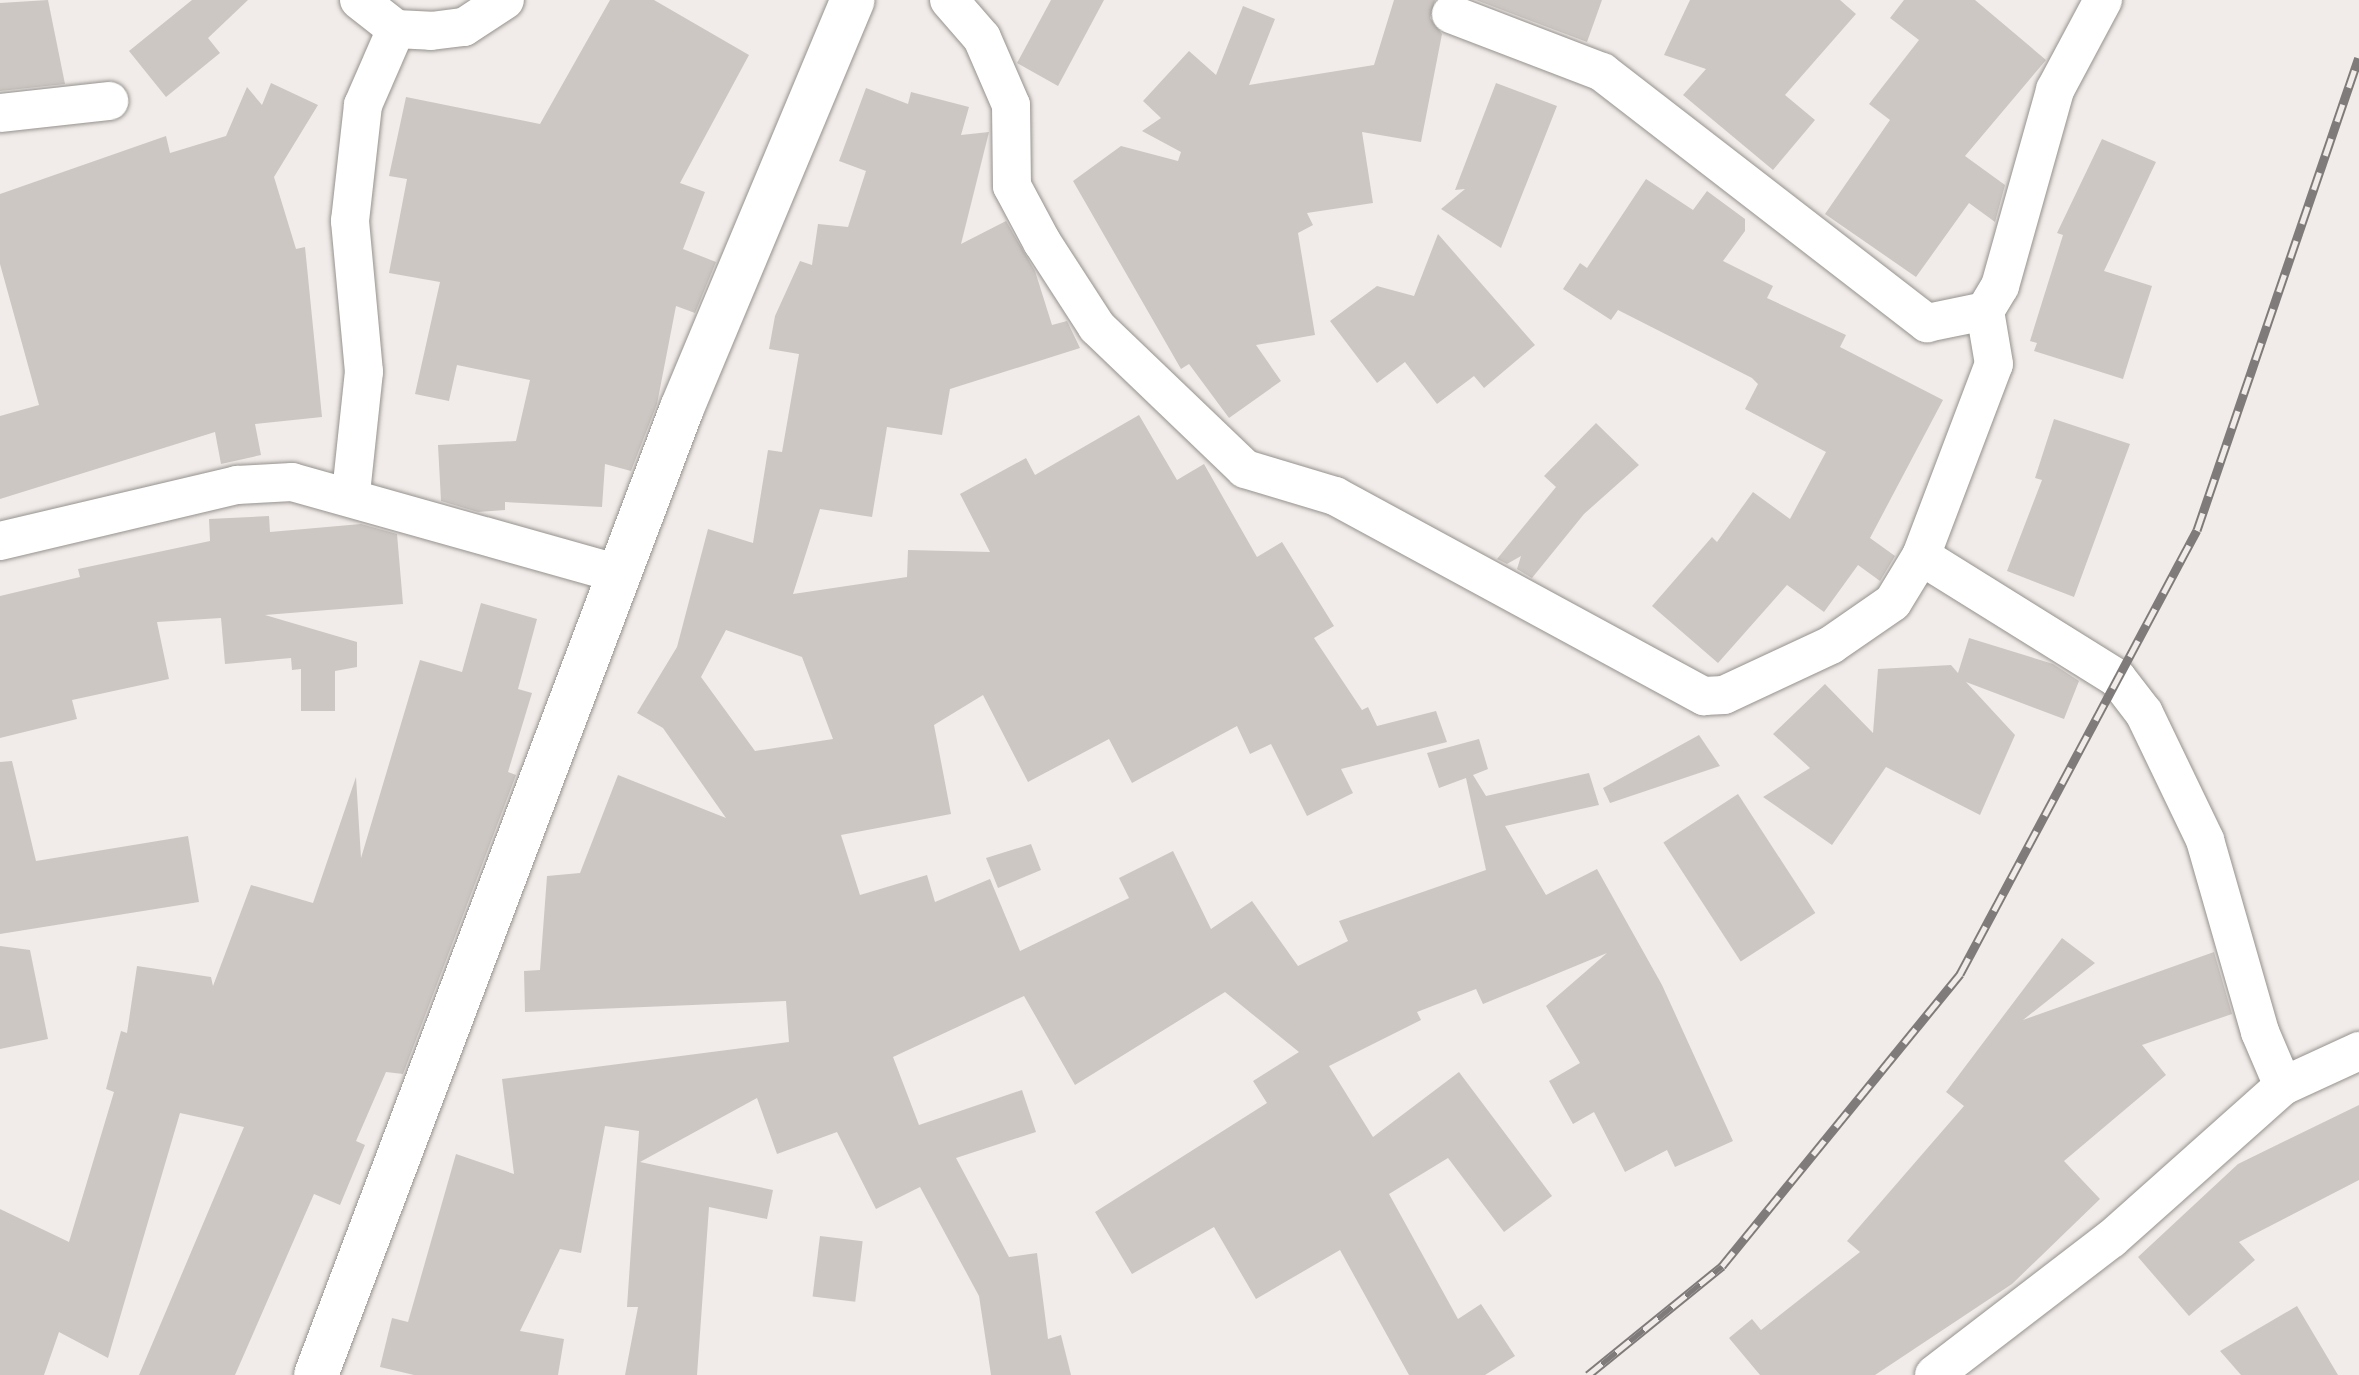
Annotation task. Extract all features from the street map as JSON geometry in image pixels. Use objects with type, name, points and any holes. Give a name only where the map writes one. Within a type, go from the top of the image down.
[{"type":"street","points":[[359,0],[396,29],[464,27],[505,0]]},
{"type":"street","points":[[316,1375],[619,574],[853,0]]},
{"type":"street","points":[[949,0],[982,38],[1011,105],[1012,186],[1042,242],[1097,327],[1245,469],[1335,496],[1704,696],[1724,695],[1850,633],[1893,602],[1921,556],[1994,364],[1985,311],[2000,286],[2055,90],[2103,0]]},
{"type":"street","points":[[1451,14],[1602,72],[1927,323],[1985,311]]},
{"type":"street","points":[[351,493],[364,372],[350,221],[363,105],[396,29]]},
{"type":"street","points":[[0,113],[109,101]]},
{"type":"street","points":[[0,541],[237,485],[292,482],[351,493],[619,574]]},
{"type":"street","points":[[1921,556],[2117,678],[2144,713],[2205,840],[2260,1032],[2283,1086]]},
{"type":"street","points":[[1934,1375],[2111,1239],[2283,1086],[2359,1051]]},
{"type":"building","points":[[48,0],[65,84],[0,91],[0,3]]},
{"type":"building","points":[[192,0],[248,0],[208,38],[220,53],[166,97],[129,51]]},
{"type":"building","points":[[610,0],[654,0],[749,55],[680,183],[705,192],[683,249],[716,262],[695,313],[676,306],[657,404],[631,471],[605,464],[602,507],[505,502],[505,510],[478,512],[441,501],[438,445],[516,441],[530,380],[457,365],[449,401],[415,394],[440,282],[389,273],[407,179],[389,176],[406,97],[540,124]]},
{"type":"building","points":[[1051,0],[1104,0],[1058,86],[1017,63]]},
{"type":"building","points":[[1394,0],[1435,0],[1430,18],[1442,34],[1421,142],[1362,132],[1373,203],[1307,213],[1313,225],[1298,233],[1315,335],[1256,345],[1281,381],[1229,418],[1189,364],[1181,369],[1073,181],[1121,146],[1178,161],[1181,152],[1142,131],[1161,118],[1143,101],[1189,51],[1216,75],[1243,6],[1275,19],[1249,85],[1374,65]]},
{"type":"building","points":[[1476,0],[1602,0],[1587,42]]},
{"type":"building","points":[[1690,0],[1840,0],[1856,14],[1785,95],[1815,120],[1773,170],[1683,95],[1706,69],[1664,55]]},
{"type":"building","points":[[1904,0],[1975,0],[2046,60],[1965,156],[2005,185],[1995,222],[1969,203],[1916,277],[1825,214],[1890,120],[1869,104],[1919,40],[1890,18]]},
{"type":"building","points":[[271,83],[318,105],[274,177],[296,249],[305,247],[322,417],[255,424],[261,455],[221,464],[215,432],[0,499],[0,416],[39,405],[0,264],[0,194],[166,136],[170,153],[226,136],[247,87],[262,105]]},
{"type":"building","points":[[1496,83],[1557,106],[1501,248],[1441,209],[1465,189],[1455,190]]},
{"type":"building","points":[[866,88],[908,104],[911,92],[969,107],[961,135],[989,132],[961,244],[1006,221],[1035,271],[1052,325],[1067,321],[1080,348],[950,389],[942,435],[887,427],[872,517],[820,509],[793,594],[907,577],[908,550],[990,552],[960,494],[1026,458],[1035,475],[1139,415],[1177,480],[1204,464],[1257,557],[1282,542],[1334,626],[1314,638],[1362,710],[1368,707],[1377,726],[1436,711],[1447,742],[1341,769],[1353,793],[1307,816],[1271,744],[1250,754],[1237,726],[1132,783],[1109,739],[1028,782],[983,695],[934,725],[951,814],[841,835],[860,895],[927,875],[935,902],[990,879],[1020,951],[1129,898],[1119,878],[1173,851],[1211,929],[1252,901],[1298,966],[1348,941],[1339,921],[1486,870],[1466,778],[1439,788],[1427,753],[1479,739],[1488,769],[1473,775],[1486,796],[1589,773],[1599,805],[1505,826],[1546,895],[1597,869],[1662,985],[1733,1141],[1675,1167],[1667,1150],[1625,1172],[1594,1112],[1573,1124],[1549,1081],[1580,1063],[1546,1006],[1607,953],[1483,1004],[1476,989],[1417,1012],[1421,1020],[1329,1066],[1373,1137],[1459,1072],[1552,1196],[1504,1232],[1448,1158],[1389,1194],[1458,1319],[1481,1304],[1515,1356],[1485,1375],[1409,1375],[1340,1250],[1256,1299],[1214,1227],[1132,1274],[1095,1212],[1267,1103],[1253,1081],[1299,1052],[1225,992],[1075,1085],[1024,996],[893,1057],[919,1125],[1022,1090],[1036,1132],[956,1158],[1009,1257],[1037,1253],[1048,1339],[1061,1335],[1071,1375],[991,1375],[979,1296],[920,1187],[876,1209],[837,1132],[777,1154],[757,1098],[640,1162],[773,1190],[767,1219],[709,1207],[697,1375],[625,1375],[638,1307],[627,1307],[639,1131],[605,1126],[581,1253],[560,1249],[520,1331],[564,1339],[558,1375],[414,1375],[380,1367],[392,1318],[408,1322],[456,1154],[514,1174],[502,1079],[789,1042],[786,1001],[525,1012],[524,971],[540,970],[547,876],[580,873],[618,775],[726,818],[663,728],[637,713],[677,647],[708,529],[753,543],[768,450],[782,452],[799,354],[769,349],[775,316],[800,261],[812,265],[818,224],[848,227],[866,171],[839,161]],"holes":[[[726,630],[802,657],[833,739],[755,751],[701,677]]]},
{"type":"building","points":[[2102,139],[2156,162],[2104,271],[2152,286],[2123,379],[2034,351],[2037,343],[2030,341],[2063,235],[2057,233]]},
{"type":"building","points":[[1646,179],[1693,210],[1707,191],[1745,219],[1745,231],[1723,261],[1773,286],[1767,298],[1846,335],[1840,347],[1943,400],[1870,538],[1895,556],[1880,581],[1858,565],[1824,612],[1787,585],[1718,663],[1652,606],[1712,537],[1717,542],[1753,492],[1790,519],[1826,452],[1745,409],[1758,384],[1752,378],[1618,310],[1611,320],[1563,289],[1580,263],[1587,268]]},
{"type":"building","points":[[1438,234],[1535,345],[1484,388],[1474,376],[1437,404],[1405,362],[1377,383],[1330,321],[1377,286],[1414,296]]},
{"type":"building","points":[[2054,419],[2130,444],[2074,597],[2007,571],[2042,480],[2035,478]]},
{"type":"building","points":[[1596,423],[1639,465],[1584,514],[1532,578],[1517,569],[1521,556],[1507,564],[1497,559],[1556,487],[1544,476]]},
{"type":"building","points":[[269,516],[270,532],[361,524],[397,534],[403,604],[265,615],[357,642],[357,667],[335,671],[335,711],[301,711],[301,669],[292,670],[291,658],[225,664],[221,618],[157,622],[169,679],[72,700],[77,719],[0,738],[0,596],[80,577],[78,569],[210,541],[209,519]]},
{"type":"building","points":[[481,603],[537,619],[518,689],[532,693],[508,772],[516,775],[403,1074],[386,1072],[356,1141],[365,1145],[340,1205],[314,1194],[235,1375],[139,1375],[244,1127],[180,1113],[108,1358],[59,1332],[44,1375],[0,1375],[0,1209],[69,1242],[114,1092],[106,1089],[121,1031],[127,1033],[137,966],[211,977],[213,986],[251,885],[313,903],[356,777],[361,858],[420,660],[462,672]]},
{"type":"building","points":[[1969,638],[2053,664],[2079,681],[2064,719],[1966,682],[2015,735],[1980,815],[1886,767],[1832,845],[1763,797],[1810,768],[1773,734],[1825,684],[1873,733],[1878,669],[1951,665],[1958,673]]},
{"type":"building","points":[[1699,735],[1720,766],[1610,803],[1603,788]]},
{"type":"building","points":[[12,761],[36,861],[188,836],[199,902],[0,934],[0,762]]},
{"type":"building","points":[[1738,794],[1815,913],[1741,962],[1663,842]]},
{"type":"building","points":[[1031,844],[1041,870],[998,888],[986,858]]},
{"type":"building","points":[[2062,938],[2095,963],[2023,1020],[2214,952],[2232,1014],[2142,1045],[2166,1075],[2064,1161],[2100,1199],[2012,1284],[1875,1375],[1760,1375],[1729,1338],[1752,1319],[1761,1330],[1860,1252],[1847,1241],[1964,1106],[1946,1092]]},
{"type":"building","points":[[0,946],[30,950],[48,1039],[0,1049]]},
{"type":"building","points":[[2359,1105],[2359,1180],[2239,1242],[2255,1260],[2189,1316],[2138,1257],[2238,1164]]},
{"type":"building","points":[[820,1236],[863,1241],[855,1302],[813,1297]]},
{"type":"building","points":[[2297,1306],[2338,1375],[2241,1375],[2220,1351]]},
{"type":"railway","points":[[1588,1375],[1722,1266],[1960,974],[2197,530],[2359,58]]}]
